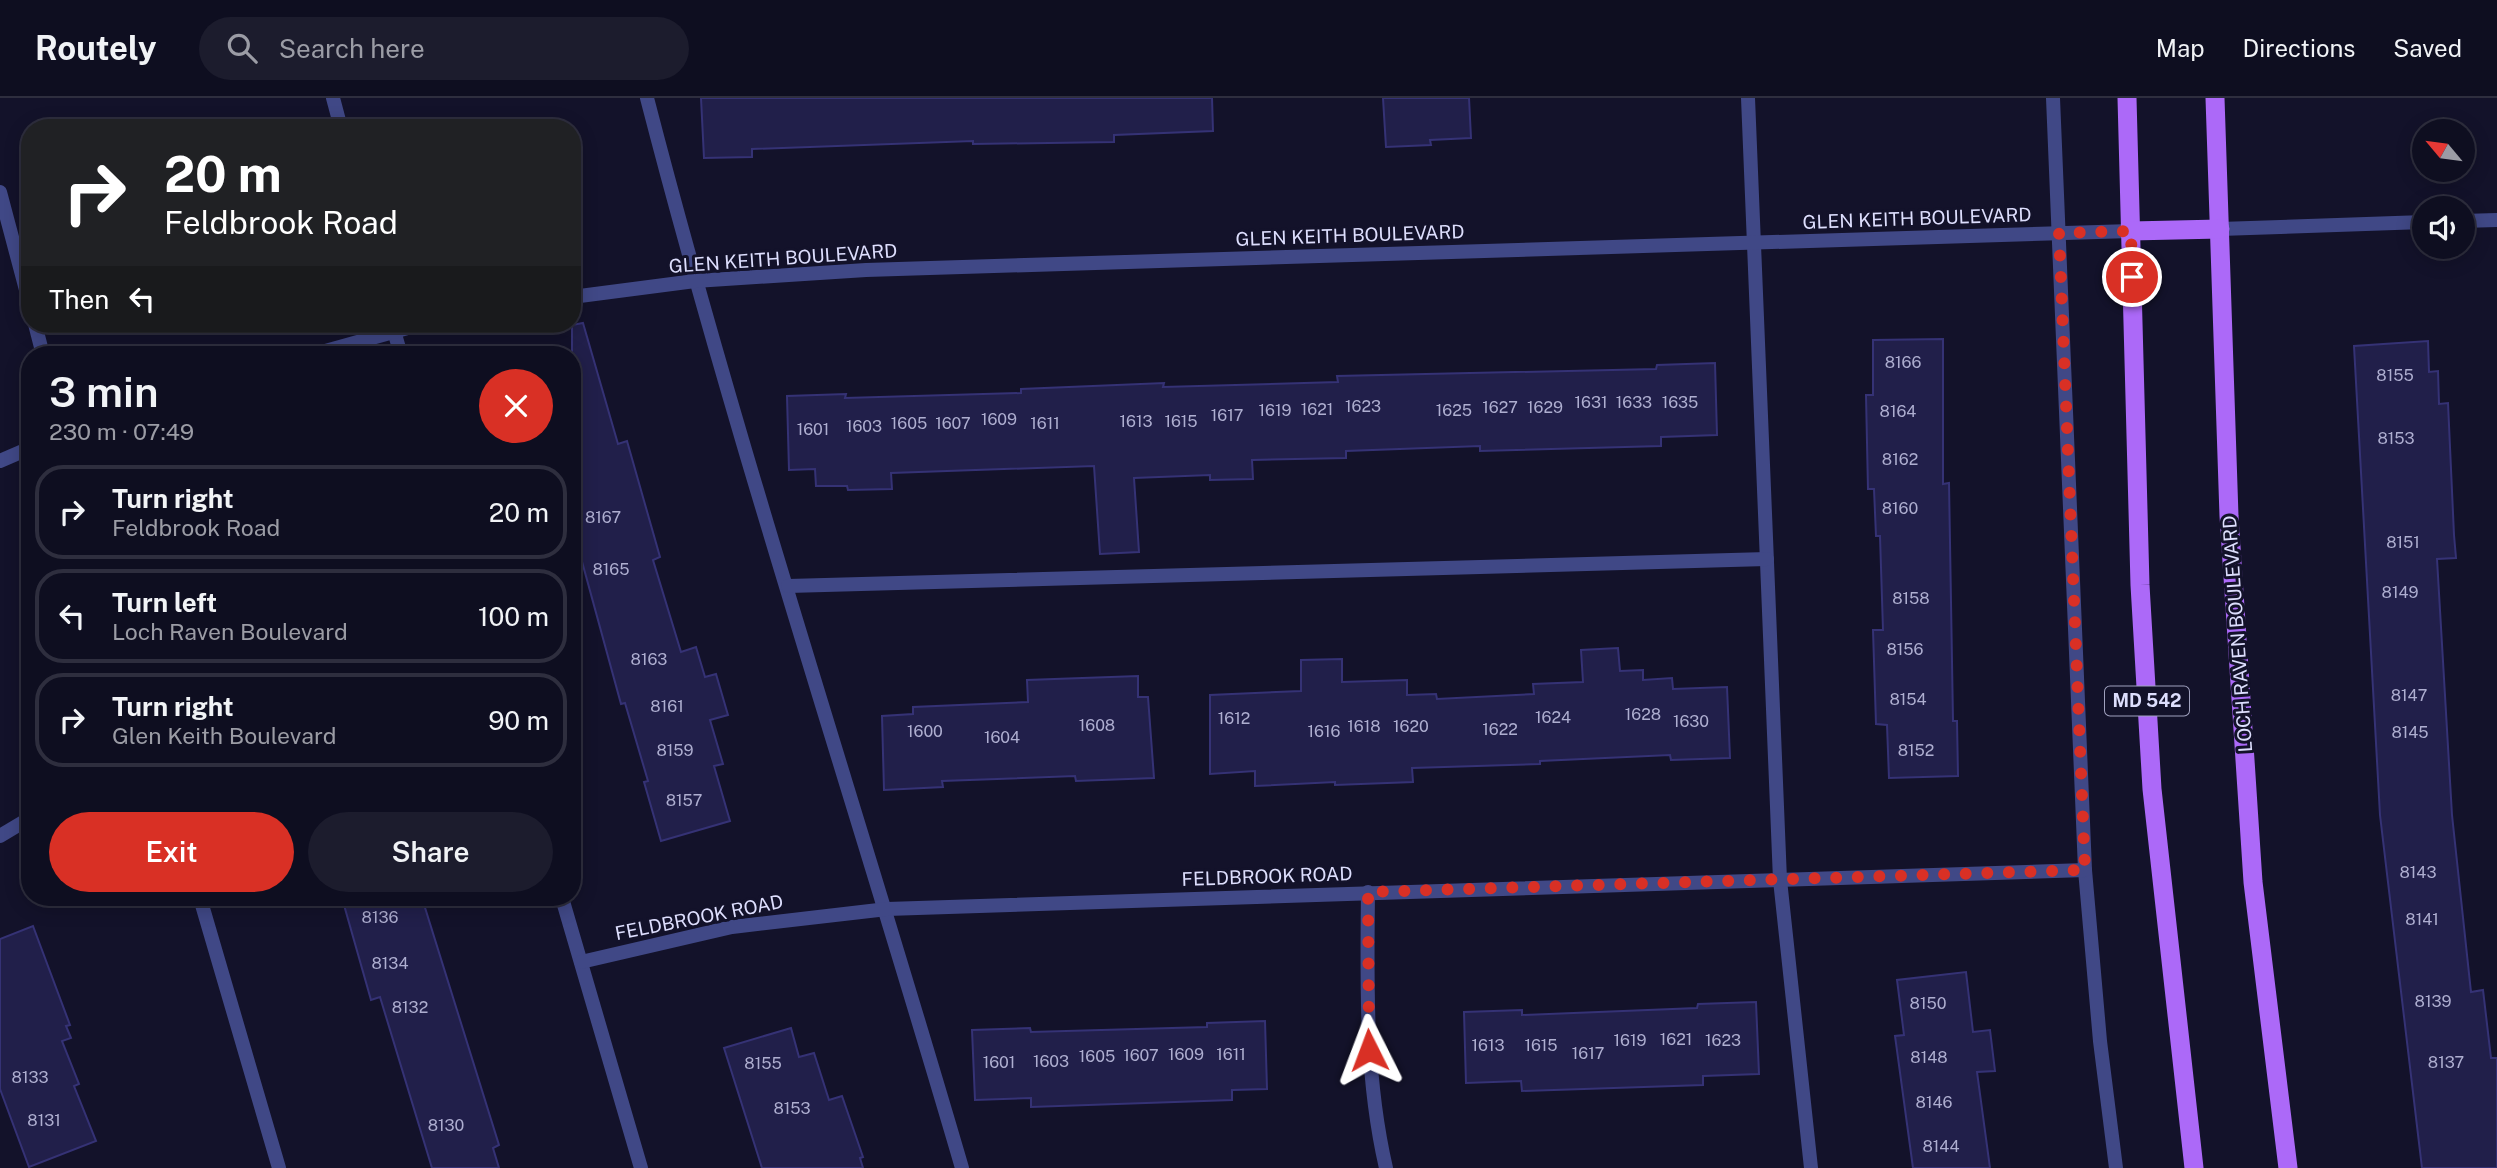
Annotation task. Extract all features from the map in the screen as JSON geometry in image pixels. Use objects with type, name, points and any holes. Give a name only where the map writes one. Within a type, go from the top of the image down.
[{"type":"main road","name":"MD 542","points":[[2127,98],[2140,585],[2152,789],[2167,944],[2194,1168]]},
{"type":"main road","name":"LOCH RAVEN BOULEVARD","points":[[2215,98],[2229,516],[2252,868],[2288,1168]]},
{"type":"main road","points":[[2131,231],[2220,229]]},
{"type":"street","points":[[333,98],[339,119]]},
{"type":"street","points":[[648,98],[695,281],[887,909],[962,1168]]},
{"type":"street","points":[[1748,98],[1780,880],[1811,1168]]},
{"type":"street","points":[[2053,98],[2085,870],[2100,1041],[2116,1168]]},
{"type":"street","points":[[0,192],[21,271]]},
{"type":"street","points":[[2475,221],[2497,220]]},
{"type":"street","points":[[2220,229],[2412,222]]},
{"type":"street","name":"GLEN KEITH BOULEVARD","points":[[581,296],[695,281],[866,270],[2131,231]]},
{"type":"street","points":[[338,346],[375,333]]},
{"type":"street","points":[[0,461],[21,452]]},
{"type":"street","points":[[788,586],[1767,559]]},
{"type":"street","points":[[0,835],[21,823]]},
{"type":"street","name":"FELDBROOK ROAD","points":[[581,962],[732,927],[887,909],[2085,870]]},
{"type":"street","points":[[1368,892],[1367,1027],[1375,1119],[1385,1168]]},
{"type":"street","points":[[202,906],[279,1168]]},
{"type":"street","points":[[564,906],[641,1168]]},
{"type":"building","points":[[701,98],[1212,98],[1213,131],[1114,135],[1114,142],[973,144],[973,141],[752,149],[752,157],[704,158]]},
{"type":"building","points":[[1383,98],[1469,98],[1471,138],[1430,140],[1431,145],[1386,147]]},
{"type":"building","points":[[581,323],[618,444],[627,441],[660,557],[653,560],[681,652],[696,647],[705,677],[716,674],[728,715],[710,720],[723,764],[714,766],[730,821],[661,841],[644,782],[648,781],[625,703],[621,704],[581,558],[581,346],[572,346],[572,333],[581,333]]},
{"type":"building","points":[[1943,339],[1943,484],[1949,483],[1953,721],[1957,721],[1958,776],[1889,778],[1887,725],[1876,724],[1873,630],[1883,630],[1880,536],[1876,536],[1874,489],[1868,489],[1866,395],[1873,395],[1873,340]]},
{"type":"building","points":[[2428,341],[2429,372],[2438,371],[2439,404],[2448,403],[2456,558],[2437,559],[2452,815],[2471,992],[2483,990],[2491,1058],[2497,1058],[2497,1168],[2422,1168],[2380,815],[2354,346]]},
{"type":"building","points":[[1715,363],[1717,435],[1661,437],[1661,446],[1480,451],[1480,446],[1346,451],[1346,458],[1252,460],[1253,479],[1210,480],[1210,475],[1134,478],[1139,552],[1100,554],[1094,466],[891,473],[892,489],[848,490],[847,486],[816,486],[815,469],[789,470],[787,396],[846,394],[845,398],[1021,393],[1021,389],[1164,383],[1163,387],[1338,382],[1337,376],[1656,369],[1657,365]]},
{"type":"building","points":[[1618,648],[1620,671],[1643,670],[1643,680],[1672,678],[1673,689],[1727,687],[1730,758],[1671,760],[1670,755],[1540,761],[1540,764],[1412,768],[1413,782],[1335,785],[1335,782],[1255,786],[1255,771],[1210,774],[1210,695],[1301,691],[1301,660],[1342,659],[1342,682],[1407,680],[1407,695],[1436,694],[1437,699],[1534,694],[1533,684],[1583,682],[1581,650]]},
{"type":"building","points":[[1138,676],[1138,697],[1148,697],[1154,778],[1076,781],[1075,776],[942,781],[943,787],[884,790],[882,716],[913,714],[913,707],[1028,702],[1027,680]]},
{"type":"building","points":[[344,906],[424,906],[499,1145],[493,1148],[499,1168],[432,1168],[380,997],[371,1000]]},
{"type":"building","points":[[33,926],[70,1025],[66,1026],[71,1038],[62,1041],[79,1084],[74,1086],[96,1141],[29,1167],[0,1089],[0,939]]},
{"type":"building","points":[[1966,972],[1973,1032],[1990,1030],[1995,1071],[1977,1072],[1990,1168],[1913,1168],[1895,1036],[1904,1035],[1897,980]]},
{"type":"building","points":[[1756,1002],[1759,1074],[1703,1076],[1703,1085],[1522,1091],[1521,1081],[1466,1083],[1464,1012],[1522,1010],[1522,1015],[1697,1008],[1698,1004]]},
{"type":"building","points":[[1265,1021],[1267,1089],[1232,1090],[1232,1100],[1031,1107],[1031,1098],[975,1100],[972,1030],[1030,1028],[1031,1032],[1207,1027],[1207,1023]]},
{"type":"building","points":[[791,1028],[799,1057],[814,1053],[829,1100],[842,1096],[863,1157],[860,1158],[863,1168],[762,1168],[724,1048]]},
{"type":"route","points":[[1369,1050],[1368,892],[2085,870],[2059,233],[2131,231],[2132,277]]}]
